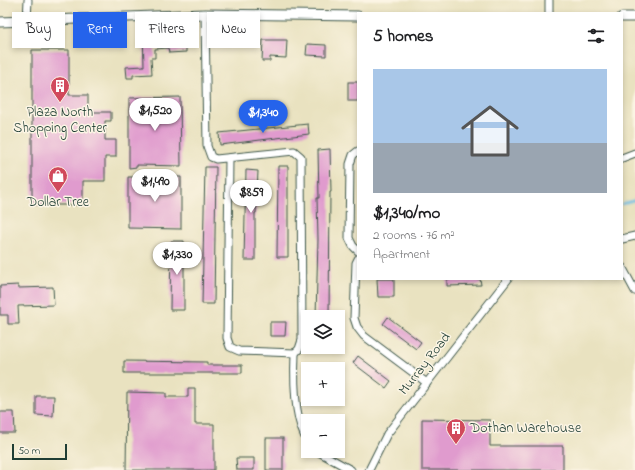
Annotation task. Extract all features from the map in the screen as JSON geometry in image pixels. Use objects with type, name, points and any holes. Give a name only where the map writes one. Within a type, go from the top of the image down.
[{"type":"street","points":[[27,12],[28,0]]},
{"type":"street","points":[[549,0],[549,12]]},
{"type":"street","points":[[65,19],[204,14],[357,16]]},
{"type":"street","points":[[204,14],[207,146],[212,157],[216,159],[294,151],[301,157],[302,340],[299,349],[295,352],[239,351],[230,347],[227,338],[229,158]]},
{"type":"street","points":[[623,17],[635,17]]},
{"type":"street","points":[[0,22],[12,21]]},
{"type":"street","points":[[357,152],[353,155],[350,164],[349,238],[357,250]]},
{"type":"street","points":[[623,158],[635,153]]},
{"type":"street","points":[[623,239],[635,236]]},
{"type":"street","points":[[357,261],[354,318],[357,327],[364,336],[427,383]]},
{"type":"street","points":[[623,269],[635,291]]},
{"type":"street","name":"Murray Road","points":[[369,470],[387,434],[507,280]]},
{"type":"street","points":[[295,352],[294,371],[297,406],[301,426]]},
{"type":"street","points":[[330,458],[351,470]]},
{"type":"building","points":[[263,40],[287,40],[286,58],[270,57],[270,61],[262,61]]},
{"type":"building","points":[[307,44],[326,45],[326,56],[306,55]]},
{"type":"building","points":[[144,48],[168,48],[155,49],[155,58],[151,58],[152,74],[133,75],[133,78],[127,78],[126,67],[144,66]]},
{"type":"building","points":[[168,48],[186,48],[186,52],[169,53]]},
{"type":"building","points":[[32,50],[69,50],[69,95],[88,95],[88,112],[111,112],[111,121],[105,121],[105,140],[116,140],[116,157],[105,157],[105,181],[83,181],[83,205],[32,205]]},
{"type":"building","points":[[348,82],[357,82],[357,101],[348,101]]},
{"type":"building","points":[[180,97],[181,166],[137,165],[137,167],[129,168],[129,98]]},
{"type":"building","points":[[308,124],[309,134],[220,145],[219,133]]},
{"type":"building","points":[[330,149],[331,192],[329,310],[316,310],[318,239],[317,198],[319,198],[318,150]]},
{"type":"building","points":[[278,166],[288,166],[288,257],[277,257]]},
{"type":"building","points":[[205,167],[216,167],[214,304],[202,304]]},
{"type":"building","points":[[246,170],[258,171],[255,213],[255,260],[244,260]]},
{"type":"building","points":[[128,177],[181,177],[181,229],[128,228]]},
{"type":"building","points":[[171,241],[184,241],[184,310],[170,310]]},
{"type":"building","points":[[377,280],[394,280],[394,297],[378,297]]},
{"type":"building","points":[[447,280],[480,280],[481,285],[447,286]]},
{"type":"building","points":[[18,285],[18,288],[53,287],[54,305],[18,306],[19,324],[8,324],[8,315],[0,315],[0,286]]},
{"type":"building","points":[[388,317],[421,342],[416,349],[383,324]]},
{"type":"building","points":[[270,322],[286,322],[285,336],[270,336]]},
{"type":"building","points":[[358,356],[391,381],[386,388],[353,363]]},
{"type":"building","points":[[124,361],[207,362],[207,365],[242,365],[242,373],[124,373]]},
{"type":"building","points":[[188,388],[195,388],[195,424],[214,424],[214,470],[126,470],[127,392],[166,393],[166,397],[188,397]]},
{"type":"building","points":[[36,396],[54,396],[53,416],[36,415]]},
{"type":"building","points":[[0,412],[14,412],[15,433],[0,433]]},
{"type":"building","name":"Dothan Warehouse","points":[[422,419],[490,420],[490,446],[563,446],[563,470],[422,470]]},
{"type":"building","points":[[266,438],[283,438],[283,470],[266,470]]},
{"type":"building","points":[[236,458],[254,458],[254,470],[237,470]]},
{"type":"waterway","points":[[623,204],[635,200]]},
{"type":"place","name":"Plaza North Shopping Center","points":[[60,103]]},
{"type":"place","name":"Dollar Tree","points":[[58,193]]},
{"type":"place","name":"Dothan Warehouse","points":[[456,445]]}]
